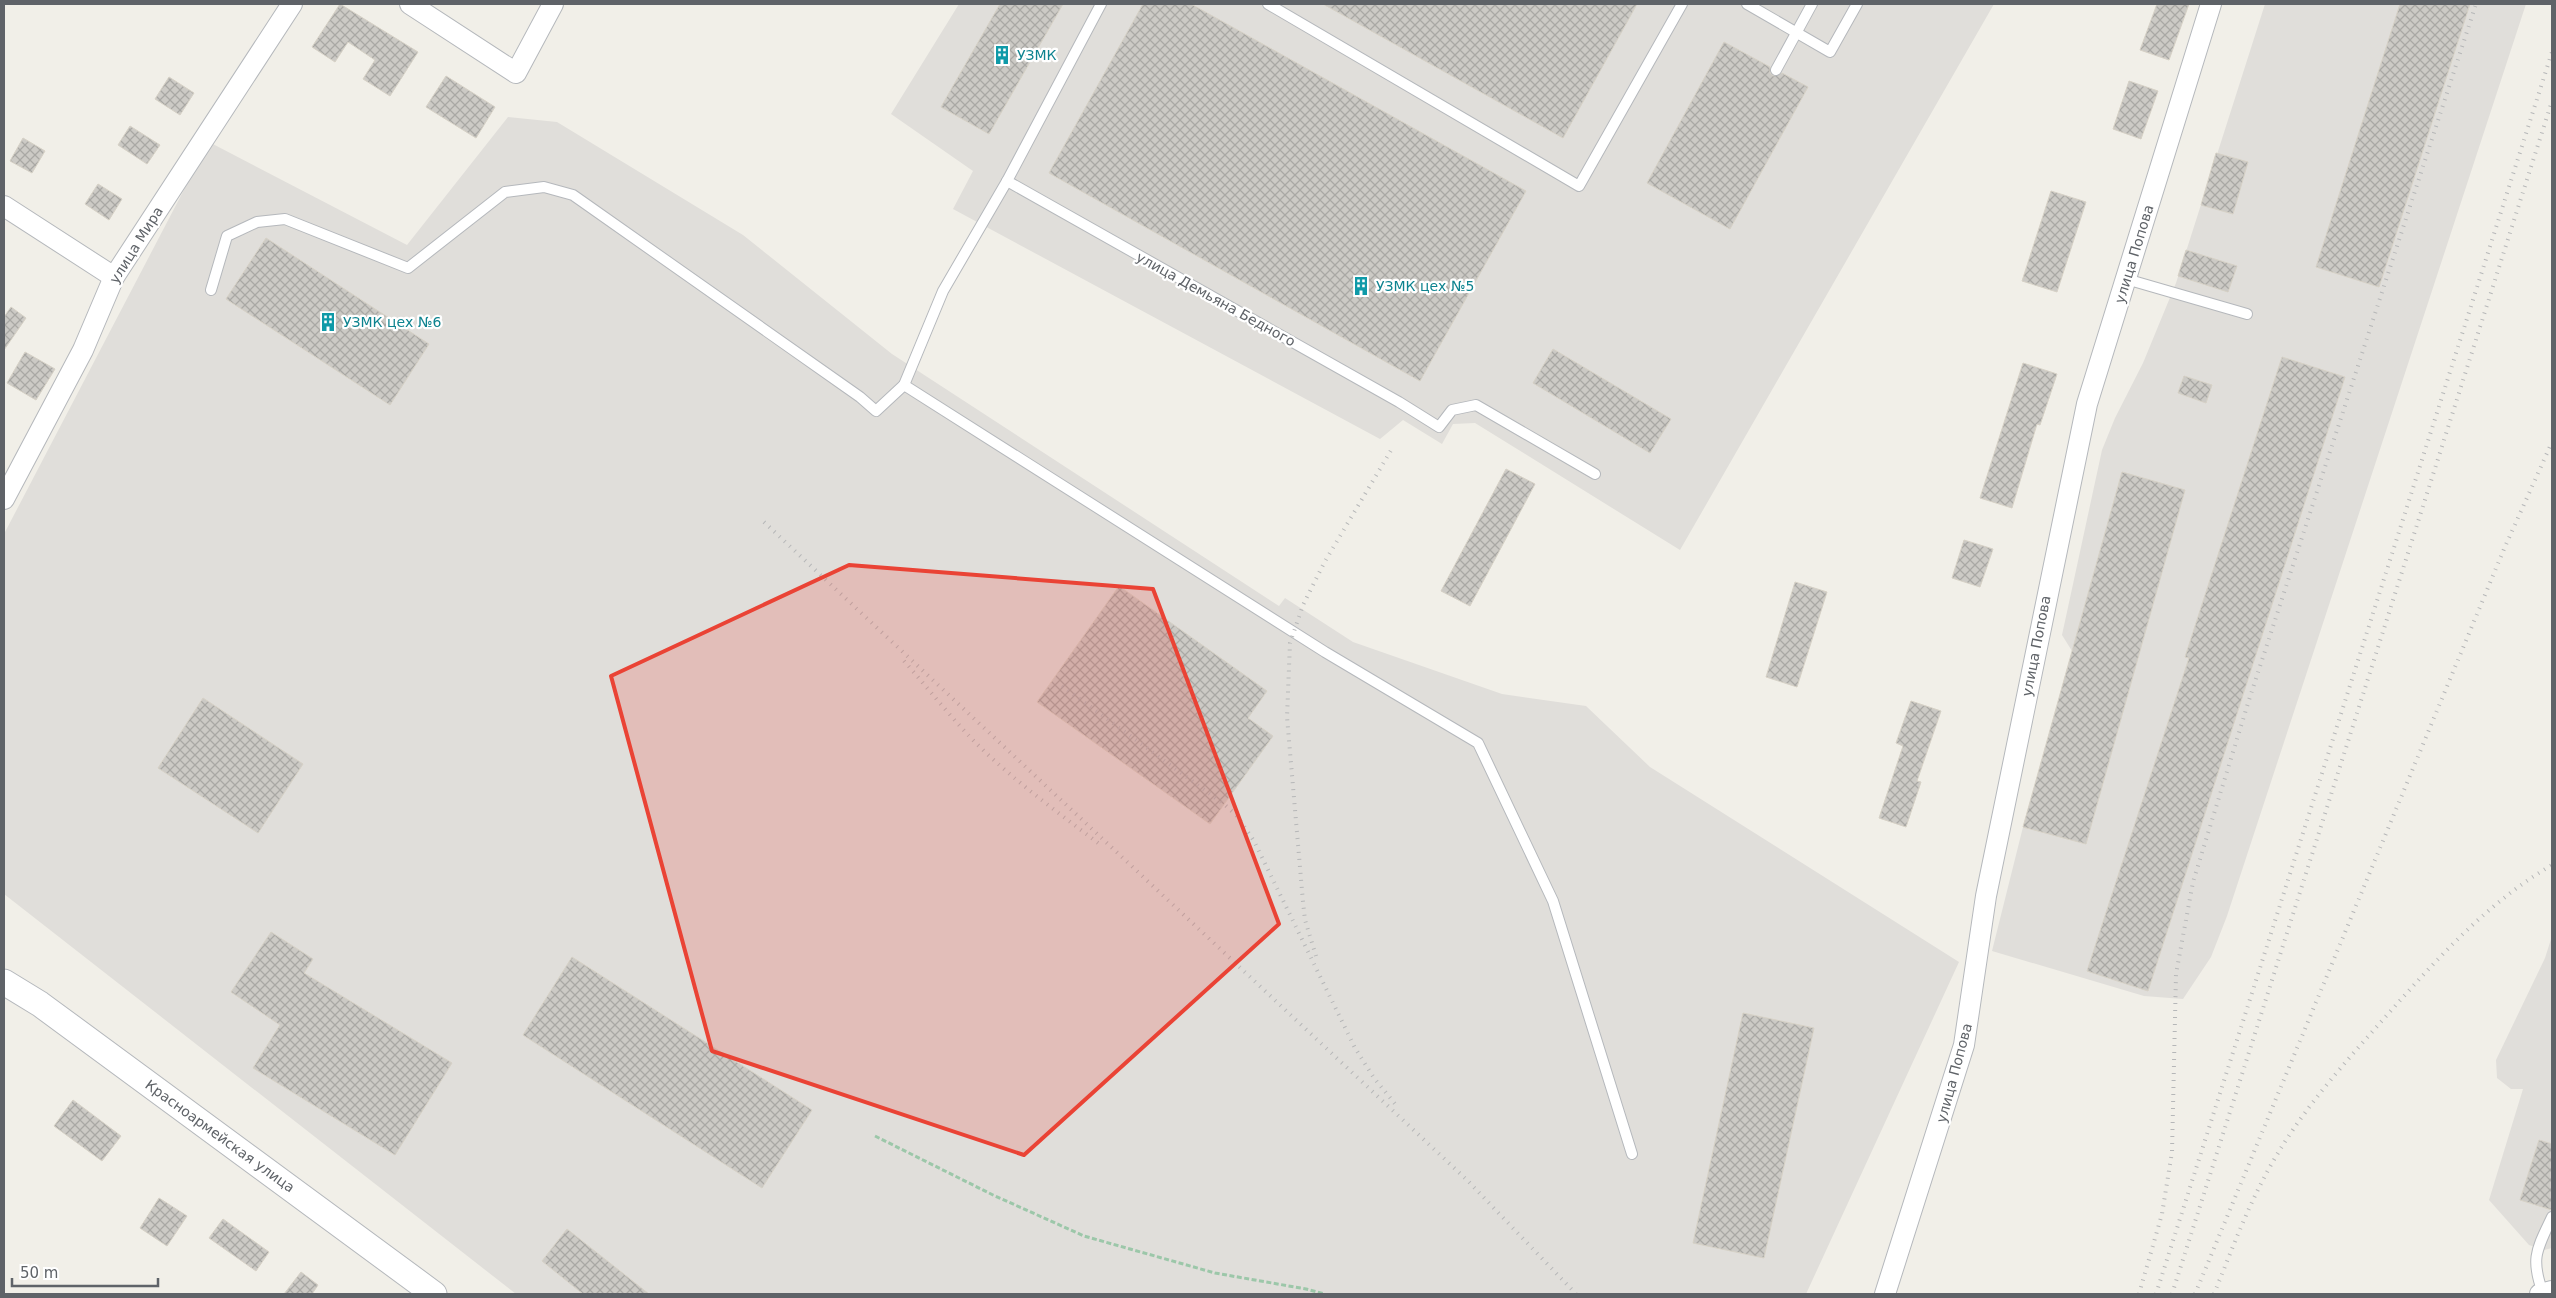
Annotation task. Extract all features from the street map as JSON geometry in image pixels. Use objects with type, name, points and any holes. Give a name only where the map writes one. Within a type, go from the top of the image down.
[{"type":"street","name":"улица Мира","points":[[4,499],[83,350],[114,277],[292,4]]},
{"type":"street","points":[[410,4],[516,73],[553,4]]},
{"type":"street","name":"улица Попова","points":[[1885,1294],[1964,1045],[1986,896],[2054,557],[2087,404],[2211,4]]},
{"type":"street","points":[[4,206],[114,277]]},
{"type":"street","name":"Красноармейская улица","points":[[4,982],[40,1004],[434,1294]]},
{"type":"lane","points":[[211,290],[227,236],[256,222],[285,219],[408,268],[505,192],[544,187],[573,195],[860,396],[876,411],[904,385],[943,291],[1007,181],[1101,4]]},
{"type":"lane","points":[[1268,4],[1579,186],[1682,4]]},
{"type":"lane","points":[[1747,4],[1830,52],[1857,4]]},
{"type":"lane","points":[[1776,70],[1812,4]]},
{"type":"lane","name":"улица Демьяна Бедного","points":[[1007,181],[1400,402],[1439,427],[1452,410],[1476,405],[1595,474]]},
{"type":"lane","points":[[2126,279],[2247,314]]},
{"type":"lane","points":[[904,385],[1301,637],[1478,743],[1553,901],[1632,1154]]},
{"type":"lane","points":[[2545,1292],[2535,1272],[2537,1248],[2552,1218]]},
{"type":"path","points":[[875,1136],[994,1195],[1084,1236],[1215,1272],[1325,1294]]},
{"type":"highlighted area","points":[[849,565],[1153,589],[1279,924],[1024,1155],[712,1051],[611,676]]},
{"type":"shaded area","points":[[959,4],[1994,4],[1680,550],[1475,423],[1453,424],[1442,444],[1403,420],[1380,439],[953,209],[973,171],[891,114]]},
{"type":"shaded area","points":[[2265,4],[2526,4],[2227,916],[2211,957],[2183,999],[2144,996],[1992,951],[2023,827],[2072,651],[2062,635],[2102,450],[2115,418],[2143,363],[2176,283]]},
{"type":"shaded area","points":[[508,117],[557,122],[743,235],[892,354],[1279,606],[1285,598],[1353,642],[1502,694],[1586,706],[1650,767],[1959,962],[1806,1294],[516,1294],[4,894],[4,534],[209,142],[407,245]]},
{"type":"shaded area","points":[[2552,936],[2552,1248],[2544,1250],[2529,1245],[2489,1200],[2523,1089],[2511,1089],[2497,1078],[2496,1060],[2545,958]]},
{"type":"building","points":[[340,4],[418,52],[390,96],[363,79],[375,60],[348,42],[335,62],[312,47]]},
{"type":"building","name":"УЗМК","points":[[1000,4],[1063,4],[989,134],[941,107]]},
{"type":"building","name":"УЗМК цех №5","points":[[1143,4],[1191,4],[1526,191],[1420,381],[1049,173]]},
{"type":"building","points":[[1323,4],[1637,4],[1563,138]]},
{"type":"building","points":[[2157,4],[2189,4],[2169,60],[2140,50]]},
{"type":"building","points":[[2400,4],[2470,4],[2379,287],[2316,267]]},
{"type":"building","points":[[1724,42],[1770,67],[1770,73],[1773,76],[1782,73],[1808,87],[1730,229],[1647,183]]},
{"type":"building","points":[[446,76],[495,107],[476,138],[426,107]]},
{"type":"building","points":[[169,77],[194,93],[180,115],[155,99]]},
{"type":"building","points":[[2129,81],[2158,91],[2141,139],[2113,129]]},
{"type":"building","points":[[130,126],[160,145],[147,164],[118,145]]},
{"type":"building","points":[[23,138],[45,151],[32,173],[10,161]]},
{"type":"building","points":[[2216,153],[2248,162],[2233,214],[2201,205]]},
{"type":"building","points":[[98,184],[122,199],[109,220],[85,204]]},
{"type":"building","points":[[2051,191],[2086,202],[2057,292],[2022,281]]},
{"type":"building","name":"УЗМК цех №6","points":[[266,238],[429,344],[390,405],[226,299]]},
{"type":"building","points":[[2186,250],[2237,266],[2228,292],[2178,276]]},
{"type":"building","points":[[11,307],[26,318],[4,350],[4,317]]},
{"type":"building","points":[[1553,349],[1671,419],[1650,453],[1533,383]]},
{"type":"building","points":[[25,352],[55,369],[36,400],[7,383]]},
{"type":"building","points":[[2282,357],[2345,377],[2148,991],[2087,971],[2189,658],[2185,657]]},
{"type":"building","points":[[2023,363],[2057,374],[2040,425],[2037,424],[2012,508],[1980,498]]},
{"type":"building","points":[[2184,376],[2212,385],[2206,403],[2178,393]]},
{"type":"building","points":[[1506,469],[1535,484],[1470,606],[1441,591]]},
{"type":"building","points":[[2122,472],[2185,490],[2086,844],[2023,827]]},
{"type":"building","points":[[1964,540],[1993,549],[1980,587],[1952,578]]},
{"type":"building","points":[[1795,582],[1827,592],[1797,687],[1766,677]]},
{"type":"building","points":[[1119,586],[1267,691],[1248,718],[1273,736],[1210,824],[1037,702]]},
{"type":"building","points":[[203,698],[303,764],[258,833],[158,768]]},
{"type":"building","points":[[1911,701],[1941,711],[1917,781],[1921,782],[1906,827],[1879,818],[1903,746],[1896,743]]},
{"type":"building","points":[[271,932],[313,959],[304,973],[452,1063],[395,1155],[253,1068],[280,1025],[231,992]]},
{"type":"building","points":[[572,957],[812,1110],[762,1188],[523,1035]]},
{"type":"building","points":[[1743,1013],[1814,1028],[1764,1258],[1693,1243]]},
{"type":"building","points":[[73,1100],[121,1136],[102,1161],[54,1126]]},
{"type":"building","points":[[2539,1140],[2552,1144],[2552,1210],[2520,1200]]},
{"type":"building","points":[[159,1198],[187,1216],[167,1246],[140,1228]]},
{"type":"building","points":[[223,1219],[269,1252],[256,1271],[209,1238]]},
{"type":"building","points":[[567,1229],[649,1294],[583,1294],[542,1261]]},
{"type":"building","points":[[301,1272],[318,1285],[312,1294],[284,1294]]},
{"type":"railway","points":[[2139,1294],[2162,1214],[2172,1152],[2176,974],[2193,882],[2249,700],[2476,4]]},
{"type":"railway","points":[[2156,1294],[2552,52]]},
{"type":"railway","points":[[2172,1294],[2552,101]]},
{"type":"railway","points":[[2195,1294],[2504,549],[2552,442]]},
{"type":"railway","points":[[1316,956],[1305,920],[1287,717],[1290,643],[1303,605],[1324,563],[1393,447]]},
{"type":"railway","points":[[764,522],[1467,1180],[1576,1294]]},
{"type":"railway","points":[[904,661],[972,739],[1033,793],[1098,843]]},
{"type":"railway","points":[[1062,686],[1225,805],[1237,816],[1254,841],[1355,1048],[1374,1078],[1396,1105]]},
{"type":"railway","points":[[2214,1294],[2259,1187],[2302,1116],[2344,1064],[2406,993],[2445,952],[2506,896],[2552,865]]},
{"type":"place","name":"УЗМК","points":[[1002,55]]},
{"type":"place","name":"УЗМК цех №5","points":[[1361,286]]},
{"type":"place","name":"УЗМК цех №6","points":[[328,322]]}]
